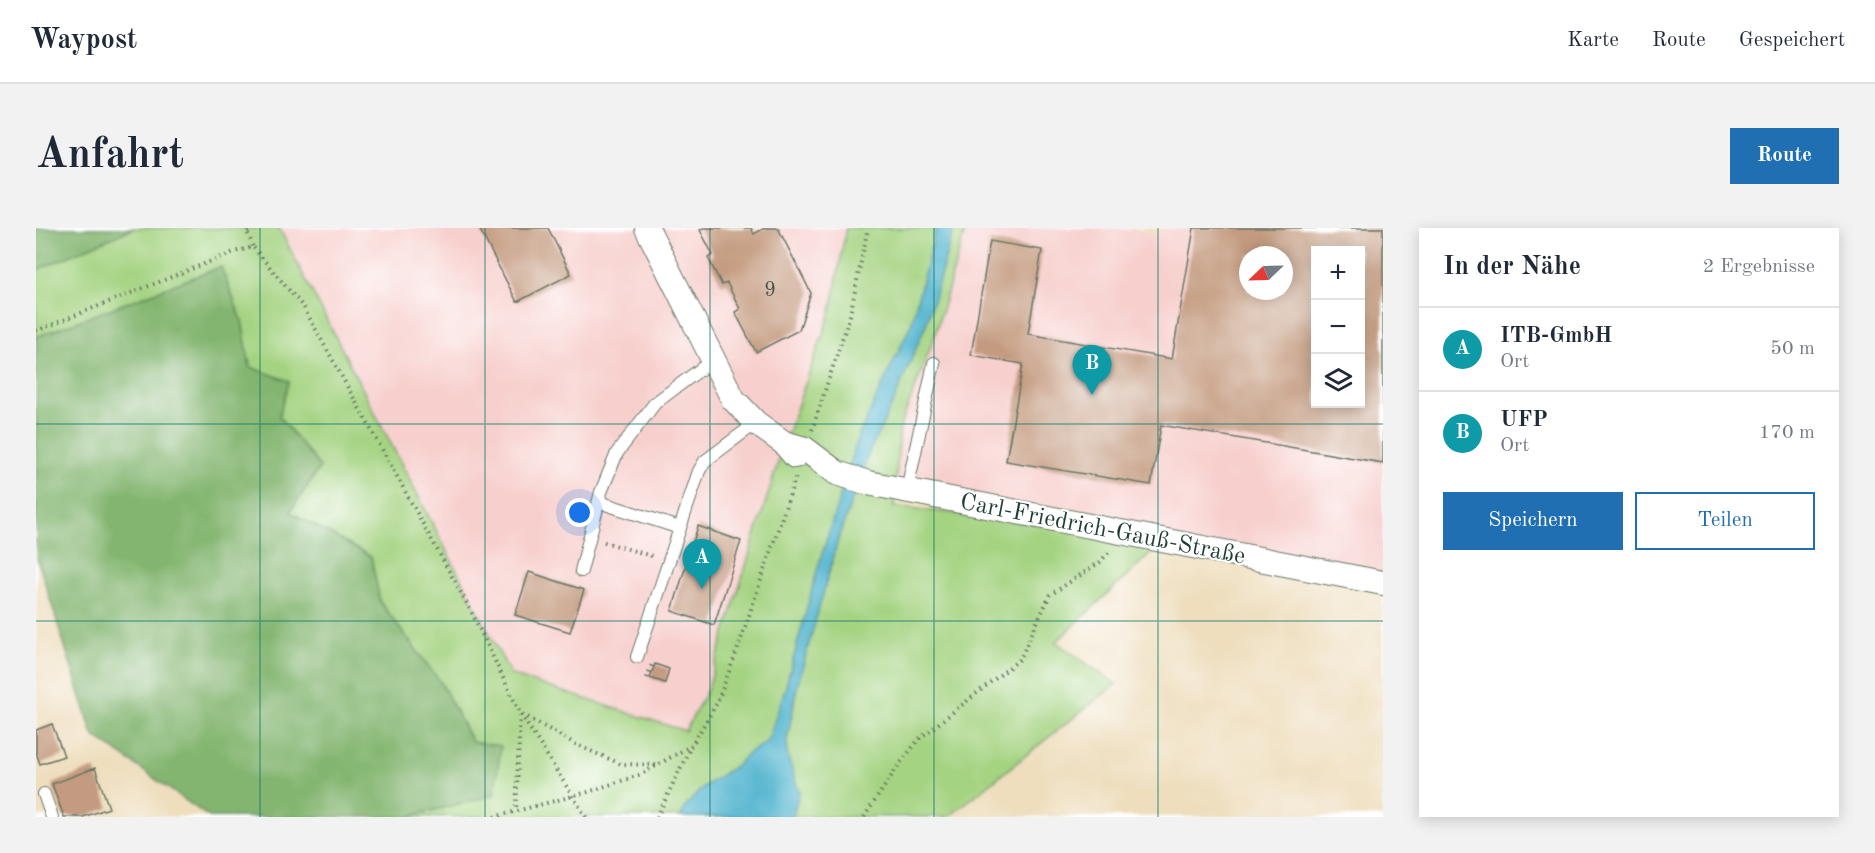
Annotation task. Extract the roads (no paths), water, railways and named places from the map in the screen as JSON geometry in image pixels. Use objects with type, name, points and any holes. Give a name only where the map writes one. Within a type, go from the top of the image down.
[{"type":"street","name":"Carl-Friedrich-Gauß-Straße","points":[[647,228],[733,399],[756,423],[797,451],[832,469],[868,483],[1383,583]]},
{"type":"lane","points":[[581,571],[599,502],[617,453],[655,403],[713,360]]},
{"type":"lane","points":[[907,490],[934,363]]},
{"type":"lane","points":[[638,657],[699,471],[705,461],[756,423]]},
{"type":"lane","points":[[599,502],[680,528]]},
{"type":"lane","points":[[44,794],[52,817]]},
{"type":"water","points":[[936,228],[954,228],[927,322],[894,401],[869,452],[839,537],[798,683],[787,740],[787,754],[799,792],[793,817],[681,817],[685,807],[703,787],[738,764],[748,753],[764,744],[769,737],[859,435],[911,324]]},
{"type":"place","name":"UFP","points":[[1092,395]]},
{"type":"place","name":"ITB-GmbH","points":[[702,589]]}]
